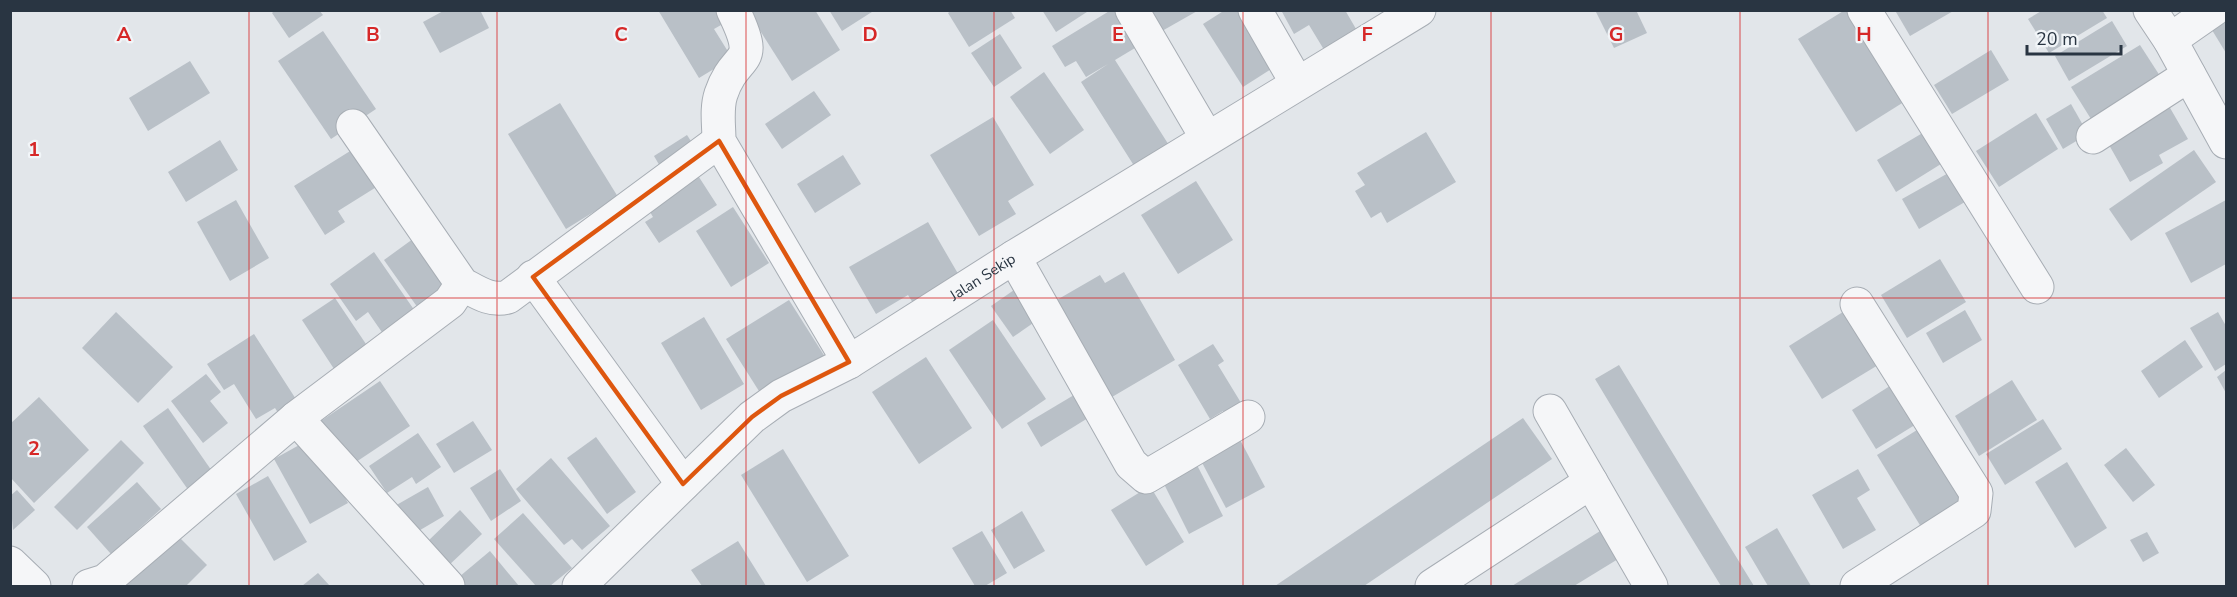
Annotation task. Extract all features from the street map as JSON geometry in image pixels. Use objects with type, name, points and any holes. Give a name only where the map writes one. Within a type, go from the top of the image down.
[{"type":"street","points":[[733,10],[745,34],[746,52],[721,94],[718,106],[719,141],[849,362]]},
{"type":"street","points":[[1132,10],[1208,138]]},
{"type":"street","points":[[1255,10],[1297,83]]},
{"type":"street","name":"Jalan Sekip","points":[[587,584],[683,484],[752,417],[771,403],[849,362],[1014,257],[1419,10]]},
{"type":"street","points":[[1864,10],[2037,287]]},
{"type":"street","points":[[2150,10],[2170,40],[2226,142]]},
{"type":"street","points":[[2170,40],[2213,10]]},
{"type":"street","points":[[2093,137],[2189,75]]},
{"type":"street","points":[[353,126],[462,284],[489,298],[501,299],[508,297],[719,141]]},
{"type":"street","points":[[1014,257],[1131,464],[1141,476],[1146,477],[1248,417]]},
{"type":"street","points":[[532,278],[683,484]]},
{"type":"street","points":[[89,586],[105,581],[296,418],[450,302],[462,284]]},
{"type":"street","points":[[1857,304],[1976,493],[1978,501],[1974,511],[1857,586]]},
{"type":"street","points":[[1550,411],[1652,586]]},
{"type":"street","points":[[296,418],[448,586]]},
{"type":"street","points":[[1432,586],[1591,483]]},
{"type":"street","points":[[10,563],[34,586]]},
{"type":"highlighted area","points":[[719,141],[849,362],[781,396],[752,417],[683,484],[533,277]]},
{"type":"building","points":[[275,10],[319,10],[323,15],[289,38],[272,13]]},
{"type":"building","points":[[445,10],[480,10],[489,28],[440,53],[423,22]]},
{"type":"building","points":[[658,10],[721,10],[728,21],[714,29],[732,58],[699,78]]},
{"type":"building","points":[[747,10],[815,10],[840,50],[792,81]]},
{"type":"building","points":[[829,10],[875,10],[842,31]]},
{"type":"building","points":[[952,10],[1010,10],[1015,18],[969,47],[948,13]]},
{"type":"building","points":[[1042,10],[1090,10],[1056,32]]},
{"type":"building","points":[[1111,10],[1126,10],[1145,42],[1115,60],[1172,150],[1138,172],[1081,82],[1108,64],[1086,77],[1076,61],[1065,67],[1052,46]]},
{"type":"building","points":[[1151,10],[1199,10],[1162,31]]},
{"type":"building","points":[[1225,10],[1241,10],[1276,66],[1243,87],[1203,24]]},
{"type":"building","points":[[1281,10],[1345,10],[1359,34],[1326,53],[1309,25],[1294,34]]},
{"type":"building","points":[[1595,10],[1636,10],[1647,33],[1614,48]]},
{"type":"building","points":[[1845,10],[1852,10],[1907,100],[1856,132],[1798,39]]},
{"type":"building","points":[[1900,10],[1955,10],[1910,36],[1896,12]]},
{"type":"building","points":[[2043,10],[2102,10],[2107,18],[2049,53],[2028,19]]},
{"type":"building","points":[[2112,21],[2127,46],[2069,81],[2055,56]]},
{"type":"building","points":[[2226,21],[2226,53],[2212,30]]},
{"type":"building","points":[[323,31],[376,109],[331,139],[278,61]]},
{"type":"building","points":[[1000,34],[1022,68],[994,87],[971,53]]},
{"type":"building","points":[[2140,45],[2160,76],[2091,119],[2071,87]]},
{"type":"building","points":[[1991,50],[2009,80],[1952,114],[1934,85]]},
{"type":"building","points":[[190,61],[210,93],[148,131],[129,98]]},
{"type":"building","points":[[1044,72],[1084,130],[1050,154],[1010,97]]},
{"type":"building","points":[[814,91],[831,115],[782,149],[765,124]]},
{"type":"building","points":[[2162,94],[2188,139],[2159,155],[2163,163],[2130,182],[2100,129]]},
{"type":"building","points":[[560,103],[618,197],[566,229],[508,134]]},
{"type":"building","points":[[2071,104],[2088,134],[2063,149],[2046,119]]},
{"type":"building","points":[[2036,113],[2058,149],[1999,187],[1976,151]]},
{"type":"building","points":[[993,117],[1034,185],[1008,201],[1016,214],[979,236],[930,155]]},
{"type":"building","points":[[1931,128],[1949,159],[1896,192],[1877,160]]},
{"type":"building","points":[[1426,132],[1456,182],[1387,223],[1381,212],[1371,218],[1355,191],[1365,185],[1357,173]]},
{"type":"building","points":[[687,135],[698,152],[664,173],[654,156]]},
{"type":"building","points":[[220,140],[238,170],[186,202],[168,172]]},
{"type":"building","points":[[355,148],[378,186],[338,211],[345,222],[325,235],[294,186]]},
{"type":"building","points":[[2194,150],[2216,182],[2131,241],[2109,209]]},
{"type":"building","points":[[843,155],[861,184],[815,213],[797,184]]},
{"type":"building","points":[[1959,167],[1975,196],[1919,229],[1902,199]]},
{"type":"building","points":[[697,174],[717,205],[659,243],[645,222],[653,217],[647,207]]},
{"type":"building","points":[[1196,181],[1233,240],[1178,274],[1141,215]]},
{"type":"building","points":[[236,200],[269,258],[230,281],[197,222]]},
{"type":"building","points":[[2226,200],[2226,264],[2191,283],[2165,233]]},
{"type":"building","points":[[733,207],[769,263],[731,287],[696,231]]},
{"type":"building","points":[[928,222],[964,284],[918,311],[908,295],[876,314],[849,267]]},
{"type":"building","points":[[417,236],[456,291],[418,308],[384,260]]},
{"type":"building","points":[[374,252],[417,314],[388,341],[368,312],[356,321],[330,284]]},
{"type":"building","points":[[1940,259],[1966,302],[1907,338],[1881,295]]},
{"type":"building","points":[[1124,272],[1175,360],[1112,397],[1055,301],[1100,275],[1105,283]]},
{"type":"building","points":[[1014,290],[1036,321],[1013,337],[991,306]]},
{"type":"building","points":[[335,298],[372,353],[338,375],[302,320]]},
{"type":"building","points":[[789,300],[827,360],[764,399],[726,339]]},
{"type":"building","points":[[1854,305],[1888,359],[1822,399],[1789,346]]},
{"type":"building","points":[[1965,310],[1982,340],[1943,363],[1926,333]]},
{"type":"building","points":[[116,312],[173,367],[138,403],[82,348]]},
{"type":"building","points":[[2218,312],[2226,326],[2226,364],[2215,371],[2190,328]]},
{"type":"building","points":[[704,317],[744,384],[701,410],[661,343]]},
{"type":"building","points":[[993,320],[1046,399],[1002,429],[949,350]]},
{"type":"building","points":[[254,334],[301,407],[282,419],[275,408],[256,419],[234,384],[224,390],[207,364]]},
{"type":"building","points":[[2185,340],[2203,367],[2159,398],[2141,371]]},
{"type":"building","points":[[1213,344],[1224,361],[1218,365],[1246,411],[1229,422],[1223,411],[1210,419],[1178,365]]},
{"type":"building","points":[[926,357],[972,428],[919,464],[872,392]]},
{"type":"building","points":[[1619,365],[1754,586],[1721,586],[1645,462],[1595,379]]},
{"type":"building","points":[[2226,370],[2226,393],[2217,377]]},
{"type":"building","points":[[206,374],[221,392],[210,401],[228,423],[203,443],[171,401]]},
{"type":"building","points":[[2012,380],[2037,420],[1979,456],[1955,416]]},
{"type":"building","points":[[380,381],[410,426],[356,462],[350,452],[338,460],[315,425]]},
{"type":"building","points":[[1893,384],[1918,423],[1876,449],[1852,410]]},
{"type":"building","points":[[1074,395],[1088,418],[1041,447],[1027,423]]},
{"type":"building","points":[[39,397],[89,450],[34,503],[10,477],[10,424]]},
{"type":"building","points":[[168,408],[214,474],[189,491],[143,426]]},
{"type":"building","points":[[1523,418],[1552,459],[1364,586],[1275,586]]},
{"type":"building","points":[[2043,419],[2062,449],[2005,485],[1986,454]]},
{"type":"building","points":[[473,421],[492,450],[454,473],[436,444]]},
{"type":"building","points":[[1925,425],[1974,505],[1926,535],[1877,455]]},
{"type":"building","points":[[418,433],[441,467],[416,484],[412,477],[387,493],[369,466]]},
{"type":"building","points":[[1237,434],[1265,487],[1226,508],[1198,455]]},
{"type":"building","points":[[596,437],[636,492],[607,514],[567,458]]},
{"type":"building","points":[[312,438],[348,503],[310,524],[274,459]]},
{"type":"building","points":[[121,440],[144,463],[77,530],[54,507]]},
{"type":"building","points":[[2126,448],[2155,485],[2133,502],[2104,465]]},
{"type":"building","points":[[783,449],[849,556],[807,582],[741,475]]},
{"type":"building","points":[[551,458],[610,526],[582,550],[572,539],[564,545],[516,489]]},
{"type":"building","points":[[2067,462],[2107,528],[2075,548],[2035,482]]},
{"type":"building","points":[[1197,465],[1223,516],[1189,534],[1163,482]]},
{"type":"building","points":[[500,469],[521,501],[491,521],[470,488]]},
{"type":"building","points":[[1858,469],[1870,490],[1857,498],[1876,530],[1843,549],[1812,495]]},
{"type":"building","points":[[268,476],[307,542],[274,561],[236,494]]},
{"type":"building","points":[[137,482],[161,509],[111,554],[87,527]]},
{"type":"building","points":[[1150,486],[1184,542],[1146,566],[1111,510]]},
{"type":"building","points":[[428,487],[444,516],[410,536],[393,507]]},
{"type":"building","points":[[17,490],[35,510],[13,530],[10,496]]},
{"type":"building","points":[[460,510],[482,534],[447,567],[425,544]]},
{"type":"building","points":[[1022,511],[1045,551],[1014,569],[991,530]]},
{"type":"building","points":[[523,513],[572,568],[550,586],[536,586],[494,539]]},
{"type":"building","points":[[1605,528],[1623,556],[1574,586],[1512,586]]},
{"type":"building","points":[[1777,528],[1811,586],[1768,586],[1745,547]]},
{"type":"building","points":[[982,531],[1007,573],[985,586],[975,586],[952,548]]},
{"type":"building","points":[[174,532],[207,565],[186,586],[121,586]]},
{"type":"building","points":[[2147,532],[2159,553],[2143,562],[2130,540]]},
{"type":"building","points":[[738,541],[766,586],[702,586],[691,570]]},
{"type":"building","points":[[490,551],[519,586],[457,586],[453,582]]},
{"type":"building","points":[[318,573],[330,586],[302,586]]}]
